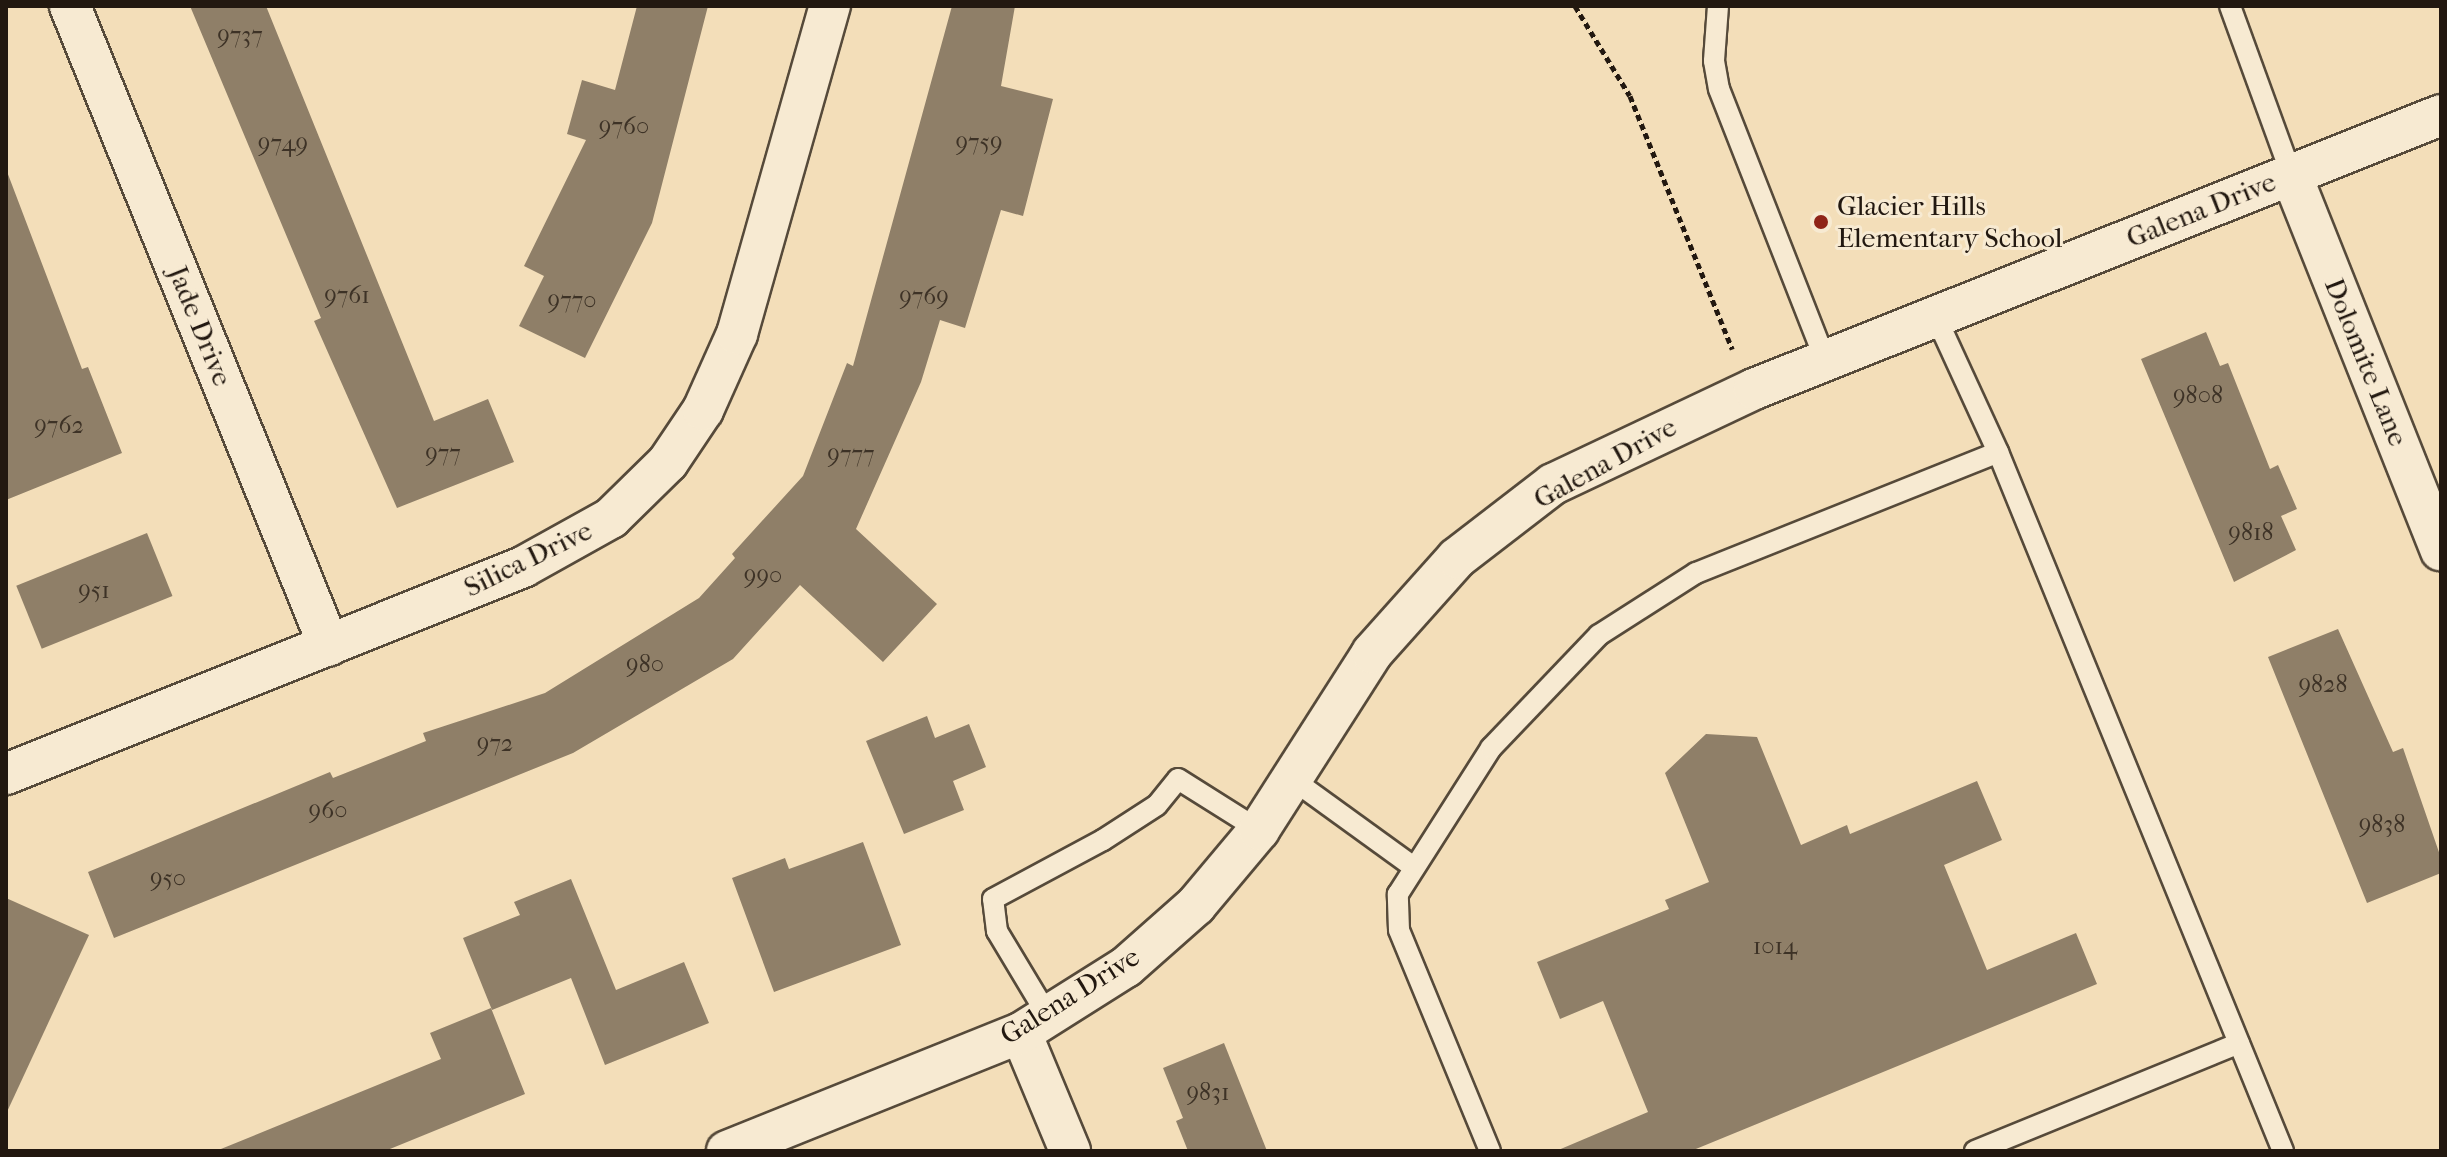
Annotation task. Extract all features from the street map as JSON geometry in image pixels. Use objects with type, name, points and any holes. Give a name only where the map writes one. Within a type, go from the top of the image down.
[{"type":"street","name":"Jade Drive","points":[[70,6],[329,646]]},
{"type":"street","name":"Silica Drive","points":[[6,774],[561,550],[611,518],[668,462],[703,410],[737,334],[830,6]]},
{"type":"street","name":"Galena Drive","points":[[727,1151],[1034,1024],[1126,967],[1196,905],[1259,830],[1372,653],[1457,558],[1553,484],[1651,433],[1825,360],[2441,115]]},
{"type":"street","name":"Dolomite Lane","points":[[2291,174],[2441,550]]},
{"type":"street","points":[[1034,1024],[1070,1151]]},
{"type":"lane","points":[[1718,6],[1714,61],[1719,89],[1825,360]]},
{"type":"lane","points":[[2230,6],[2291,174]]},
{"type":"lane","points":[[1935,315],[1998,452],[2283,1151]]},
{"type":"lane","points":[[1490,1151],[1399,930],[1398,894],[1412,866],[1491,748],[1599,635],[1696,573],[1998,452]]},
{"type":"lane","points":[[1034,1024],[997,931],[993,899],[1117,832],[1157,805],[1178,779],[1259,830]]},
{"type":"lane","points":[[1292,779],[1412,866]]},
{"type":"lane","points":[[1975,1151],[2239,1043]]},
{"type":"path","points":[[1575,6],[1630,96],[1734,354]]},
{"type":"building","points":[[190,6],[266,6],[434,421],[488,399],[514,462],[397,508],[314,321],[321,318]]},
{"type":"building","points":[[637,6],[708,6],[652,223],[585,358],[519,326],[544,276],[524,266],[586,140],[567,134],[582,80],[615,90]]},
{"type":"building","points":[[952,6],[1015,6],[1001,86],[1053,99],[1023,216],[1001,210],[965,328],[940,320],[921,382],[856,529],[937,604],[883,662],[800,585],[733,659],[573,753],[114,938],[88,872],[330,772],[333,778],[426,741],[423,733],[545,693],[699,598],[735,558],[732,554],[803,476],[847,363],[853,366]]},
{"type":"building","points":[[6,169],[82,369],[88,367],[122,453],[6,500]]},
{"type":"building","points":[[2206,332],[2220,366],[2228,363],[2270,469],[2278,465],[2297,509],[2281,516],[2296,550],[2234,582],[2141,359]]},
{"type":"building","points":[[147,533],[172,596],[42,649],[16,586]]},
{"type":"building","points":[[2338,629],[2393,752],[2403,748],[2441,858],[2441,873],[2367,903],[2268,657]]},
{"type":"building","points":[[927,716],[935,738],[969,724],[986,767],[953,781],[964,810],[904,834],[866,741]]},
{"type":"building","points":[[1706,734],[1757,737],[1801,845],[1847,825],[1850,834],[1977,781],[2002,840],[1944,865],[1987,970],[2076,933],[2097,984],[1691,1151],[1556,1151],[1648,1112],[1603,1001],[1560,1019],[1537,962],[1669,909],[1665,900],[1709,882],[1665,773]]},
{"type":"building","points":[[863,842],[901,945],[774,992],[732,878],[785,858],[789,869]]},
{"type":"building","points":[[571,879],[616,990],[684,962],[709,1023],[605,1065],[571,978],[492,1010],[463,938],[520,915],[514,902]]},
{"type":"building","points":[[6,898],[89,935],[6,1114]]},
{"type":"building","points":[[491,1008],[525,1094],[385,1151],[216,1151],[441,1059],[430,1033]]},
{"type":"building","points":[[1224,1043],[1267,1151],[1188,1151],[1176,1121],[1183,1118],[1163,1068]]},
{"type":"place","name":"Glacier Hills Elementary School","points":[[1821,222]]}]
